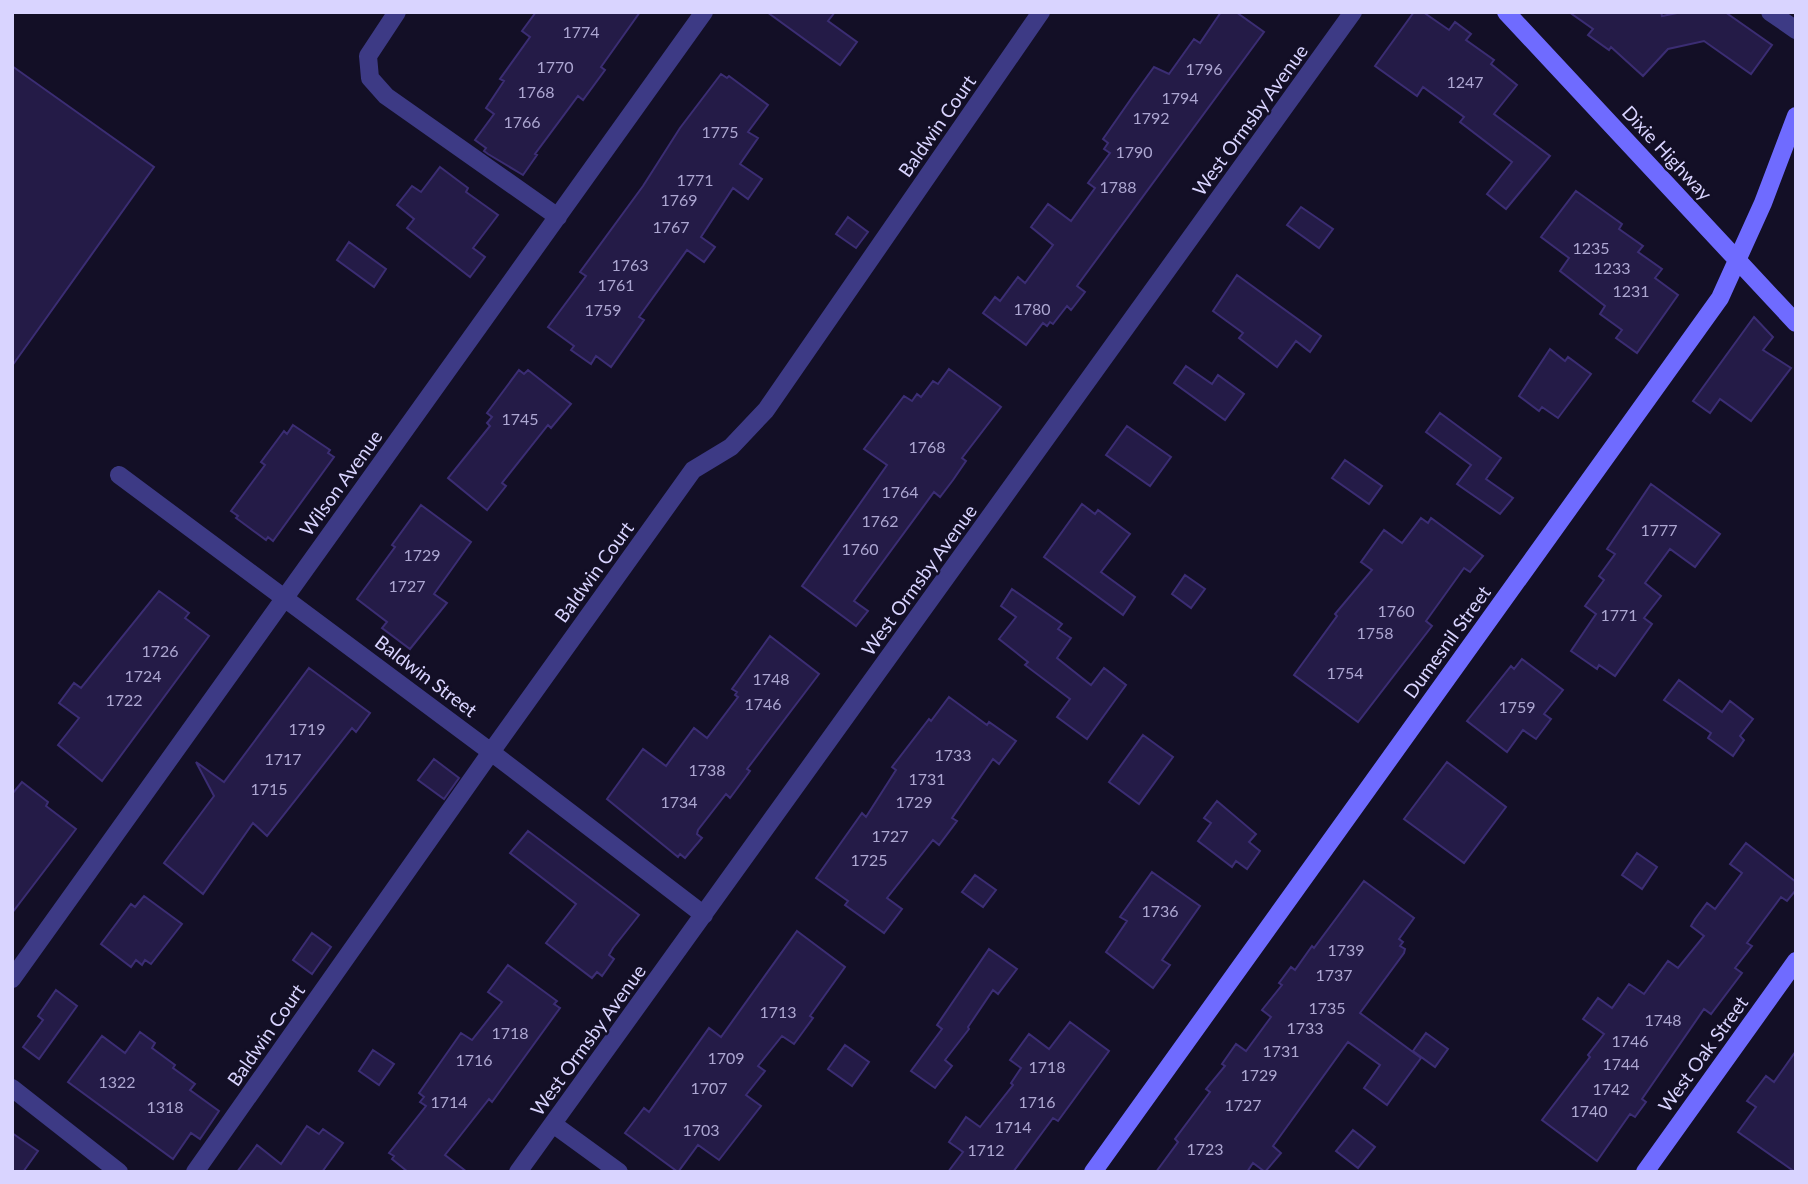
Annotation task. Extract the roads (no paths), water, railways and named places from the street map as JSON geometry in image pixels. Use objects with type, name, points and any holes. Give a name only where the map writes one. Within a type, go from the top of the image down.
[{"type":"main road","name":"Dixie Highway","points":[[1506,12],[1796,323]]},
{"type":"main road","name":"Dumesnil Street","points":[[1093,1172],[1720,298],[1763,203],[1796,116]]},
{"type":"main road","name":"West Oak Street","points":[[1645,1172],[1796,961]]},
{"type":"street","points":[[397,12],[368,56],[370,78],[386,96],[558,217]]},
{"type":"street","name":"Wilson Avenue","points":[[12,979],[704,12]]},
{"type":"street","name":"Baldwin Court","points":[[195,1172],[693,470],[731,447],[765,410],[1041,12]]},
{"type":"street","name":"West Ormsby Avenue","points":[[518,1172],[1353,12]]},
{"type":"street","points":[[1770,12],[1796,30]]},
{"type":"street","name":"Baldwin Street","points":[[120,475],[704,915]]},
{"type":"street","points":[[12,1088],[119,1172]]},
{"type":"street","points":[[553,1124],[619,1172]]}]
